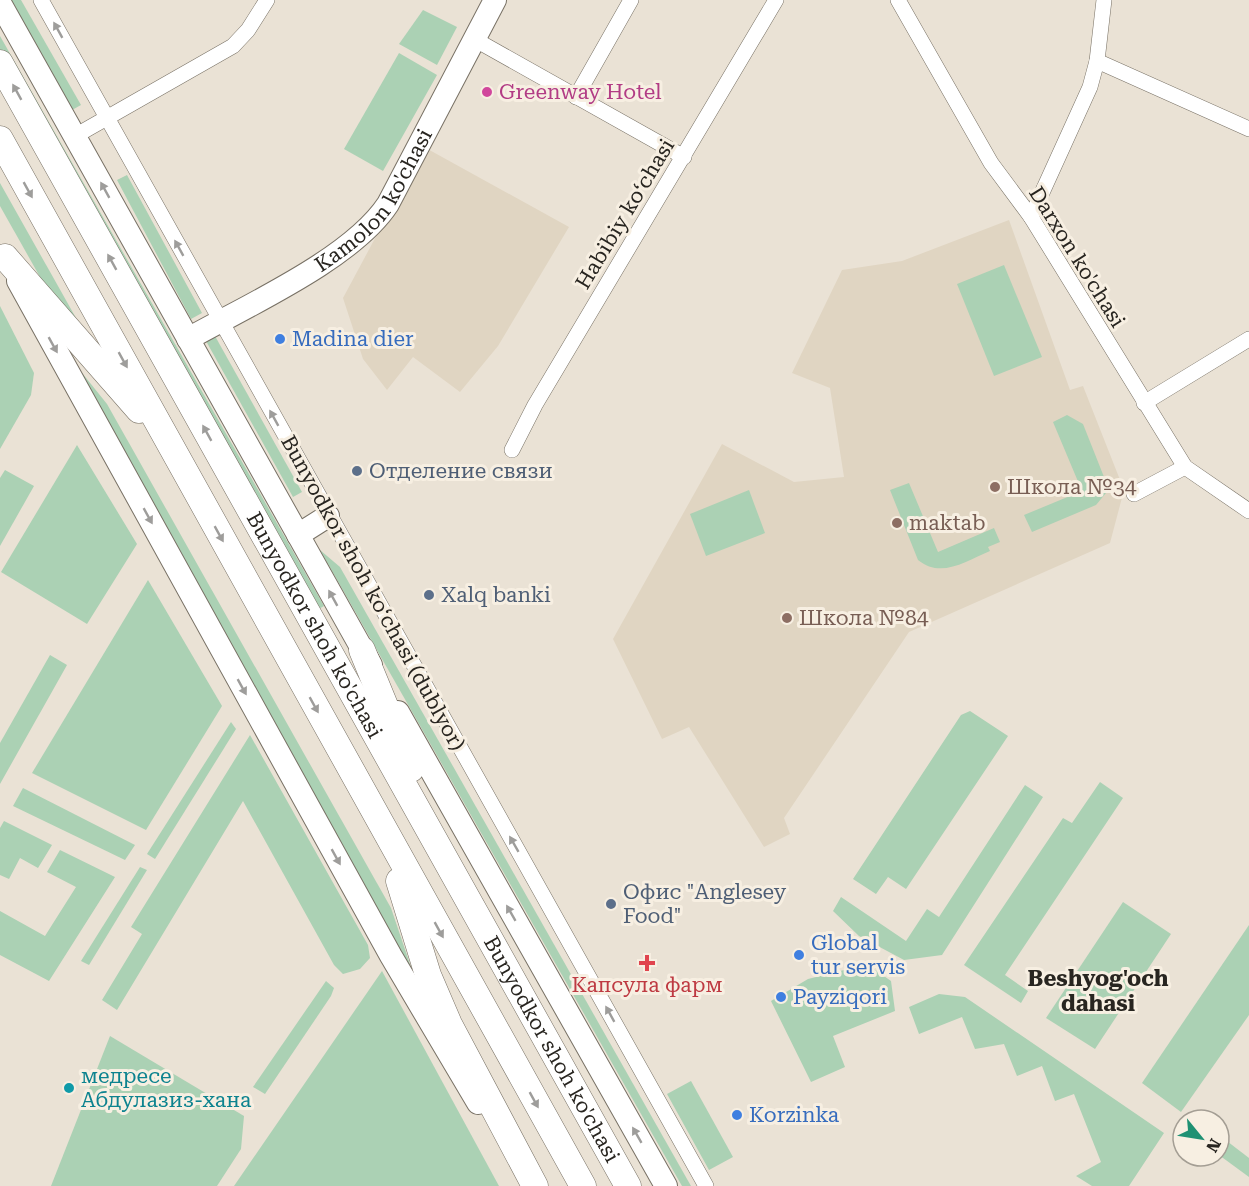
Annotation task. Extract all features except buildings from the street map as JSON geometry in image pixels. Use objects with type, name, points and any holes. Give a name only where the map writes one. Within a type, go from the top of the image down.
[{"type":"main road","name":"Bunyodkor shoh ko'chasi","points":[[0,63],[628,1186]]},
{"type":"main road","name":"Bunyodkor shoh ko'chasi","points":[[0,139],[582,1186]]},
{"type":"main road","points":[[2,253],[171,446]]},
{"type":"main road","points":[[362,650],[426,805],[475,912]]},
{"type":"main road","points":[[383,829],[428,975],[535,1186]]},
{"type":"street","name":"Bunyodkor shoh koʻchasi (dublyor)","points":[[41,0],[328,516],[706,1186]]},
{"type":"street","points":[[75,136],[233,46],[248,30],[267,0]]},
{"type":"street","name":"Kamolon ko'chasi","points":[[188,339],[309,270],[354,241],[374,223],[388,204],[495,0]]},
{"type":"street","points":[[576,97],[631,0]]},
{"type":"street","name":"Habibiy koʻchasi","points":[[512,450],[535,405],[776,0]]},
{"type":"street","name":"Darxon ko'chasi","points":[[898,0],[991,163],[1031,218],[1185,466],[1249,511]]},
{"type":"street","points":[[1031,218],[1090,87],[1097,61],[1104,0]]},
{"type":"street","name":"Bunyodkor shoh koʻchasi (dublyor)","points":[[0,3],[362,650],[666,1186]]},
{"type":"street","points":[[474,39],[684,158]]},
{"type":"street","points":[[1097,61],[1249,129]]},
{"type":"street","points":[[2,253],[391,956],[487,1119],[535,1186]]},
{"type":"street","points":[[1144,403],[1249,339]]},
{"type":"street","points":[[1134,494],[1185,466]]},
{"type":"street","points":[[298,535],[328,516]]},
{"type":"shaded area","points":[[424,147],[569,227],[498,346],[460,392],[413,357],[387,390],[363,359],[343,298]]},
{"type":"shaded area","name":"maktab","points":[[1009,220],[1070,390],[1083,386],[1124,490],[1110,543],[909,632],[784,818],[790,834],[764,847],[689,727],[662,739],[613,639],[722,444],[794,482],[844,477],[830,388],[792,373],[842,270],[902,261]]},
{"type":"green space","points":[[11,0],[21,0],[81,105],[72,110]]},
{"type":"green space","points":[[423,10],[457,27],[437,65],[399,44]]},
{"type":"green space","points":[[0,36],[324,606],[317,610],[0,49]]},
{"type":"green space","points":[[399,53],[437,75],[383,171],[344,149]]},
{"type":"green space","points":[[127,175],[202,313],[191,319],[117,180]]},
{"type":"green space","points":[[0,183],[85,334],[53,300],[0,206]]},
{"type":"green space","points":[[1004,265],[1042,357],[994,376],[957,284]]},
{"type":"green space","points":[[0,306],[34,373],[31,395],[0,449]]},
{"type":"green space","points":[[215,336],[302,492],[293,497],[206,341]]},
{"type":"green space","points":[[62,348],[107,404],[391,908],[414,976]]},
{"type":"green space","points":[[1067,415],[1083,424],[1106,482],[1106,493],[1096,505],[1032,532],[1024,515],[1082,491],[1053,422]]},
{"type":"green space","points":[[77,445],[137,544],[87,624],[1,572]]},
{"type":"green space","points":[[5,470],[34,486],[0,546],[0,478]]},
{"type":"green space","points":[[909,483],[938,552],[994,528],[1000,542],[988,547],[990,551],[945,568],[936,568],[918,560],[890,490]]},
{"type":"green space","points":[[749,490],[765,533],[706,556],[690,514]]},
{"type":"green space","points":[[320,550],[340,567],[691,1186],[682,1186]]},
{"type":"green space","points":[[148,580],[222,706],[146,830],[32,773]]},
{"type":"green space","points":[[50,655],[67,665],[0,784],[0,743]]},
{"type":"green space","points":[[970,711],[1008,736],[906,889],[888,877],[876,894],[853,879],[961,715]]},
{"type":"green space","points":[[231,722],[236,729],[155,859],[147,854]]},
{"type":"green space","points":[[250,735],[368,945],[370,958],[360,969],[343,974],[334,965],[243,801],[117,1010],[102,1000],[142,934],[131,927]]},
{"type":"green space","points":[[1100,782],[1123,798],[1005,975],[1028,991],[1021,1003],[964,965],[1063,818],[1072,823]]},
{"type":"green space","points":[[1025,785],[1043,797],[942,955],[904,960],[859,936],[833,911],[841,897],[906,941],[927,909],[939,917]]},
{"type":"green space","points":[[23,788],[135,845],[125,860],[13,806]]},
{"type":"green space","points":[[4,821],[52,845],[38,868],[20,858],[9,879],[0,875],[0,828]]},
{"type":"green space","points":[[60,850],[115,877],[49,981],[0,955],[0,911],[45,936],[76,887],[47,872]]},
{"type":"green space","points":[[140,867],[147,870],[89,965],[81,961]]},
{"type":"green space","points":[[1123,902],[1171,934],[1095,1049],[1046,1018]]},
{"type":"green space","points":[[1249,925],[1249,1015],[1184,1108],[1176,1108],[1142,1083]]},
{"type":"green space","points":[[874,969],[891,981],[895,1011],[833,1036],[845,1067],[811,1082],[771,1001],[808,979],[844,970]]},
{"type":"green space","points":[[382,971],[499,1186],[234,1186]]},
{"type":"green space","points":[[326,981],[334,988],[331,996],[265,1094],[253,1087]]},
{"type":"green space","points":[[939,994],[965,997],[1164,1133],[1129,1186],[1092,1186],[1076,1176],[1101,1162],[1074,1094],[1055,1101],[1042,1066],[1017,1076],[1004,1044],[975,1049],[962,1017],[919,1034],[909,1007]]},
{"type":"green space","points":[[110,1036],[244,1116],[241,1149],[217,1186],[51,1186]]},
{"type":"green space","points":[[691,1081],[733,1157],[709,1170],[667,1094]]},
{"type":"green space","points":[[1231,1144],[1249,1158],[1249,1177],[1231,1164]]},
{"type":"place","name":"Greenway Hotel","points":[[487,92]]},
{"type":"place","name":"Madina dier","points":[[280,339]]},
{"type":"place","name":"Отделение связи","points":[[357,471]]},
{"type":"place","name":"Школа №34","points":[[995,487]]},
{"type":"place","name":"maktab","points":[[897,523]]},
{"type":"place","name":"Xalq banki","points":[[429,595]]},
{"type":"place","name":"Школа №84","points":[[787,618]]},
{"type":"place","name":"Офис \"Anglesey Food\"","points":[[611,904]]},
{"type":"place","name":"Global tur servis","points":[[799,955]]},
{"type":"place","name":"Капсула фарм","points":[[647,963]]},
{"type":"place","name":"Payziqori","points":[[781,997]]},
{"type":"place","name":"медресе Абдулазиз-хана","points":[[69,1088]]},
{"type":"place","name":"Korzinka","points":[[737,1115]]},
{"type":"district","name":"Beshyog'och dahasi","points":[[1098,990]]}]
